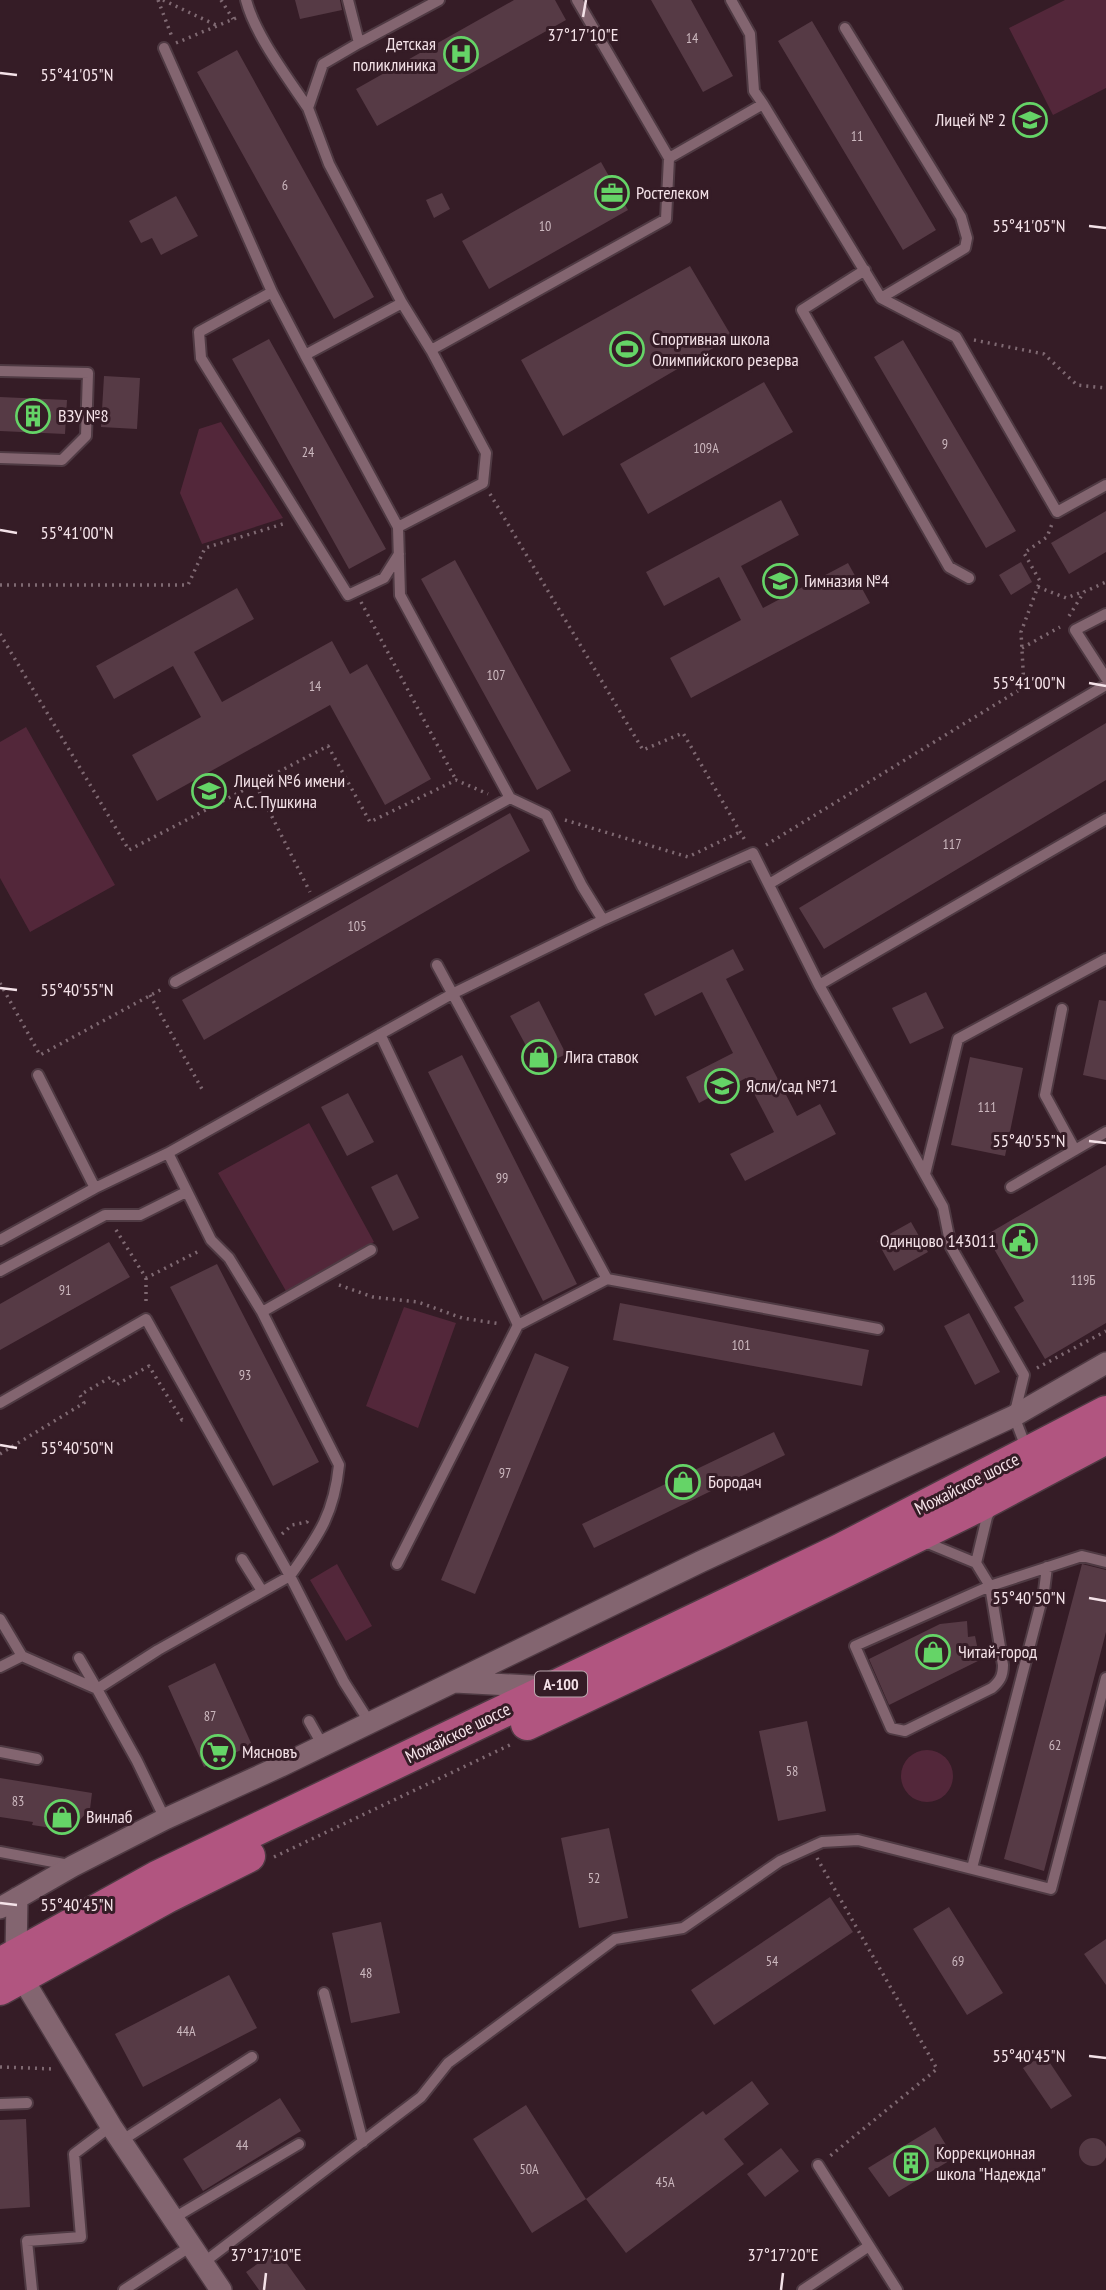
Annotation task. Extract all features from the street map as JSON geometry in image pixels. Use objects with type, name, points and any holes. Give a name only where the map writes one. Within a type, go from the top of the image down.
[{"type":"main road","name":"Можайское шоссе","points":[[9,1971],[157,1877],[840,1550],[1106,1412]]},
{"type":"main road","name":"Можайское шоссе","points":[[9,1971],[719,1633],[999,1495],[1106,1438]]},
{"type":"street","points":[[221,2290],[9,1971],[8,1903],[165,1819],[323,1746],[699,1562],[1014,1416],[1106,1363]]},
{"type":"street","points":[[453,1681],[554,1687]]},
{"type":"lane","points":[[246,0],[249,12],[282,70],[308,108],[329,164],[402,303],[431,350],[486,453],[483,483],[398,527]]},
{"type":"lane","points":[[348,0],[359,43]]},
{"type":"lane","points":[[308,108],[323,64],[439,0]]},
{"type":"lane","points":[[431,350],[666,219],[669,158],[577,0]]},
{"type":"lane","points":[[731,0],[750,34],[754,91],[881,298],[956,337],[1057,512],[1106,485]]},
{"type":"lane","points":[[845,28],[961,217],[967,238],[965,248],[881,298]]},
{"type":"lane","points":[[164,48],[272,292],[398,527],[400,596],[507,799],[546,815],[582,886],[603,920]]},
{"type":"lane","points":[[669,158],[763,104]]},
{"type":"lane","points":[[865,270],[802,310],[949,567],[969,579]]},
{"type":"lane","points":[[272,292],[199,332],[201,358],[348,595],[384,578],[399,554]]},
{"type":"lane","points":[[306,355],[402,303]]},
{"type":"lane","points":[[0,371],[88,373],[86,436],[62,460],[0,458]]},
{"type":"lane","points":[[1106,614],[1075,630],[1106,678]]},
{"type":"lane","points":[[769,884],[1106,685]]},
{"type":"lane","points":[[175,982],[507,799]]},
{"type":"lane","points":[[819,985],[1106,819]]},
{"type":"lane","points":[[0,1240],[95,1188],[168,1153],[452,995],[603,920],[752,853],[819,985],[943,1207],[951,1247],[1024,1375],[1014,1416],[1028,1453]]},
{"type":"lane","points":[[925,1174],[958,1040],[1106,959]]},
{"type":"lane","points":[[437,965],[607,1279]]},
{"type":"lane","points":[[1062,1009],[1045,1095],[1075,1150]]},
{"type":"lane","points":[[380,1034],[517,1326]]},
{"type":"lane","points":[[38,1075],[95,1188]]},
{"type":"lane","points":[[1011,1187],[1106,1132]]},
{"type":"lane","points":[[97,1689],[158,1650],[290,1576],[319,1536],[336,1491],[339,1465],[262,1312],[229,1258],[211,1240],[168,1153]]},
{"type":"lane","points":[[0,1271],[105,1215],[140,1215],[186,1192]]},
{"type":"lane","points":[[262,1312],[371,1250]]},
{"type":"lane","points":[[397,1564],[517,1326],[607,1279],[878,1329]]},
{"type":"lane","points":[[0,1403],[146,1319],[290,1576],[344,1682],[370,1723]]},
{"type":"lane","points":[[976,1563],[987,1517],[999,1495]]},
{"type":"lane","points":[[899,1545],[930,1544],[976,1563],[990,1586],[1003,1665],[1003,1675],[999,1683],[992,1688],[905,1731],[891,1728],[855,1646],[990,1586],[1082,1556],[1106,1562]]},
{"type":"lane","points":[[242,1559],[262,1591]]},
{"type":"lane","points":[[972,1868],[1044,1591],[1047,1567]]},
{"type":"lane","points":[[0,1619],[22,1656],[97,1689]]},
{"type":"lane","points":[[0,1668],[22,1656]]},
{"type":"lane","points":[[79,1658],[137,1760],[165,1819]]},
{"type":"lane","points":[[124,2290],[197,2255],[363,2141],[421,2097],[448,2063],[615,1939],[683,1928],[779,1861],[822,1842],[858,1840],[1051,1889],[1106,1678]]},
{"type":"lane","points":[[309,1720],[323,1746]]},
{"type":"lane","points":[[0,1752],[37,1759]]},
{"type":"lane","points":[[0,1852],[73,1866]]},
{"type":"lane","points":[[324,1993],[363,2141]]},
{"type":"lane","points":[[32,2290],[27,2241],[81,2237],[74,2154],[252,2057]]},
{"type":"lane","points":[[0,2104],[27,2103]]},
{"type":"lane","points":[[172,2219],[299,2144]]},
{"type":"lane","points":[[818,2165],[897,2290]]},
{"type":"lane","points":[[803,2290],[869,2246]]},
{"type":"path","points":[[158,0],[175,43],[249,12]]},
{"type":"path","points":[[163,0],[218,26]]},
{"type":"path","points":[[221,0],[233,19]]},
{"type":"path","points":[[956,337],[1044,354],[1077,384],[1106,388]]},
{"type":"path","points":[[483,483],[643,750],[683,733],[752,853],[1024,687],[1021,632],[1040,581],[1024,553],[1047,537],[1057,512]]},
{"type":"path","points":[[0,585],[188,585],[205,548],[300,518]]},
{"type":"path","points":[[1038,587],[1066,598],[1106,582]]},
{"type":"path","points":[[1022,648],[1062,626],[1085,591]]},
{"type":"path","points":[[355,592],[456,779],[507,799]]},
{"type":"path","points":[[0,634],[129,850],[328,746],[370,822],[456,779]]},
{"type":"path","points":[[256,785],[316,904]]},
{"type":"path","points":[[546,815],[688,857],[740,832]]},
{"type":"path","points":[[0,983],[40,1055],[175,982]]},
{"type":"path","points":[[150,995],[203,1091]]},
{"type":"path","points":[[112,1223],[146,1278],[146,1319]]},
{"type":"path","points":[[146,1278],[210,1245]]},
{"type":"path","points":[[321,1278],[373,1297],[418,1302],[462,1318],[517,1326]]},
{"type":"path","points":[[1024,1375],[1106,1331]]},
{"type":"path","points":[[0,1454],[84,1403],[80,1395],[111,1377],[116,1385],[149,1366],[182,1420],[198,1411]]},
{"type":"path","points":[[277,1539],[292,1525],[307,1522],[314,1510]]},
{"type":"path","points":[[811,1847],[937,2069],[818,2165]]},
{"type":"path","points":[[0,2067],[57,2069]]},
{"type":"shaded area","points":[[1065,0],[1106,0],[1106,88],[1053,115],[1009,28]]},
{"type":"shaded area","points":[[221,422],[283,518],[202,544],[180,493],[199,429]]},
{"type":"shaded area","points":[[26,727],[115,885],[30,932],[0,878],[0,742]]},
{"type":"shaded area","points":[[309,1123],[374,1242],[286,1291],[218,1173]]},
{"type":"shaded area","points":[[404,1307],[456,1323],[418,1428],[366,1406]]},
{"type":"shaded area","points":[[337,1564],[372,1626],[346,1641],[310,1580]]},
{"type":"shaded area","points":[[927,1750],[937,1752],[945,1758],[951,1766],[951,1786],[945,1794],[937,1800],[927,1802],[917,1800],[909,1794],[903,1786],[901,1776],[903,1766],[909,1758],[917,1752]]},
{"type":"building","points":[[295,0],[340,0],[342,10],[300,19]]},
{"type":"building","name":"Детская поликлиника","points":[[514,0],[555,0],[566,20],[377,126],[356,89]]},
{"type":"building","points":[[651,0],[691,0],[733,76],[703,92]]},
{"type":"building","points":[[812,21],[936,230],[903,250],[778,41]]},
{"type":"building","points":[[237,50],[374,297],[334,319],[197,72]]},
{"type":"building","points":[[601,162],[628,210],[489,289],[462,241]]},
{"type":"building","points":[[442,193],[450,209],[434,218],[426,200]]},
{"type":"building","points":[[176,196],[198,236],[161,255],[152,238],[141,243],[129,221]]},
{"type":"building","name":"Спортивная школа Олимпийского резерва","points":[[690,266],[732,337],[563,436],[521,360]]},
{"type":"building","points":[[269,339],[386,549],[349,569],[232,359]]},
{"type":"building","points":[[903,340],[1016,531],[986,548],[874,357]]},
{"type":"building","points":[[104,376],[140,378],[137,429],[101,427]]},
{"type":"building","points":[[764,382],[793,432],[648,514],[620,464]]},
{"type":"building","name":"ВЗУ №8","points":[[0,397],[67,400],[65,434],[0,431]]},
{"type":"building","points":[[781,500],[799,535],[741,566],[763,608],[848,563],[870,603],[691,698],[670,658],[741,620],[719,577],[664,606],[646,572]]},
{"type":"building","points":[[1106,511],[1106,552],[1069,574],[1051,543]]},
{"type":"building","points":[[455,560],[571,771],[537,790],[421,579]]},
{"type":"building","points":[[1021,562],[1032,582],[1011,595],[999,575]]},
{"type":"building","points":[[237,588],[254,619],[194,652],[222,702],[332,641],[350,674],[367,664],[431,779],[385,805],[330,705],[157,801],[132,755],[201,717],[173,666],[114,699],[96,666]]},
{"type":"building","points":[[1106,723],[1106,780],[824,949],[799,908]]},
{"type":"building","points":[[510,813],[530,851],[204,1040],[182,1000]]},
{"type":"building","points":[[733,949],[744,970],[726,979],[797,1116],[820,1104],[836,1134],[745,1181],[730,1154],[774,1132],[746,1078],[699,1103],[686,1077],[733,1053],[702,992],[655,1016],[644,994]]},
{"type":"building","points":[[926,992],[944,1028],[910,1044],[892,1008]]},
{"type":"building","points":[[1099,1000],[1106,1001],[1106,1080],[1083,1075]]},
{"type":"building","points":[[539,1001],[566,1054],[538,1068],[510,1016]]},
{"type":"building","points":[[462,1055],[577,1284],[543,1301],[428,1072]]},
{"type":"building","points":[[970,1057],[1023,1068],[1005,1156],[951,1145]]},
{"type":"building","points":[[348,1093],[374,1142],[347,1156],[321,1107]]},
{"type":"building","points":[[1106,1165],[1106,1323],[1045,1359],[1014,1307],[1024,1301],[986,1235]]},
{"type":"building","points":[[397,1174],[419,1218],[393,1231],[371,1187]]},
{"type":"building","points":[[911,1222],[928,1252],[894,1271],[877,1241]]},
{"type":"building","points":[[109,1242],[130,1277],[0,1350],[0,1304]]},
{"type":"building","points":[[217,1264],[319,1462],[273,1486],[170,1287]]},
{"type":"building","points":[[620,1303],[869,1350],[862,1386],[613,1340]]},
{"type":"building","points":[[969,1313],[1000,1372],[975,1385],[944,1326]]},
{"type":"building","points":[[535,1353],[569,1367],[475,1594],[441,1580]]},
{"type":"building","points":[[774,1432],[785,1455],[594,1548],[582,1524]]},
{"type":"building","points":[[1082,1564],[1106,1570],[1106,1632],[1044,1871],[1004,1859]]},
{"type":"building","points":[[967,1621],[968,1637],[975,1636],[980,1660],[889,1705],[869,1659],[940,1624]]},
{"type":"building","points":[[215,1663],[252,1745],[204,1767],[168,1686]]},
{"type":"building","points":[[807,1721],[826,1811],[778,1821],[759,1731]]},
{"type":"building","points":[[0,1778],[92,1793],[90,1809],[78,1822],[59,1829],[0,1817]]},
{"type":"building","points":[[609,1828],[628,1918],[579,1928],[561,1838]]},
{"type":"building","points":[[830,1897],[853,1932],[714,2025],[691,1990]]},
{"type":"building","points":[[949,1907],[1003,1993],[967,2015],[913,1929]]},
{"type":"building","points":[[381,1922],[400,2013],[351,2023],[332,1933]]},
{"type":"building","points":[[1106,1939],[1106,1985],[1084,1954]]},
{"type":"building","points":[[229,1975],[257,2028],[143,2087],[115,2034]]},
{"type":"building","points":[[1044,2054],[1072,2096],[1051,2109],[1023,2068]]},
{"type":"building","points":[[752,2081],[769,2104],[724,2139],[744,2164],[626,2253],[586,2199],[703,2111],[706,2115]]},
{"type":"building","points":[[280,2098],[301,2131],[203,2191],[183,2159]]},
{"type":"building","points":[[526,2105],[586,2199],[532,2233],[473,2139]]},
{"type":"building","points":[[26,2119],[30,2207],[0,2209],[0,2120]]},
{"type":"building","name":"Коррекционная школа \"Надежда\"","points":[[935,2127],[954,2158],[889,2197],[868,2168]]},
{"type":"building","points":[[1093,2138],[1103,2142],[1107,2152],[1103,2162],[1093,2166],[1083,2162],[1079,2152],[1083,2142]]},
{"type":"building","points":[[781,2148],[799,2171],[765,2197],[747,2174]]},
{"type":"building","points":[[277,2250],[306,2290],[259,2290],[246,2272]]},
{"type":"place","name":"Детская поликлиника","points":[[461,54]]},
{"type":"place","name":"Лицей № 2","points":[[1030,120]]},
{"type":"place","name":"Ростелеком","points":[[612,193]]},
{"type":"place","name":"Спортивная школа Олимпийского резерва","points":[[627,349]]},
{"type":"place","name":"ВЗУ №8","points":[[33,416]]},
{"type":"place","name":"Гимназия №4","points":[[780,581]]},
{"type":"place","name":"Лицей №6 имени А.С. Пушкина","points":[[209,791]]},
{"type":"place","name":"Лига ставок","points":[[539,1057]]},
{"type":"place","name":"Ясли/сад №71","points":[[722,1086]]},
{"type":"place","name":"Одинцово 143011","points":[[1020,1241]]},
{"type":"place","name":"Бородач","points":[[683,1482]]},
{"type":"place","name":"Читай-город","points":[[933,1652]]},
{"type":"place","name":"Мясновъ","points":[[218,1752]]},
{"type":"place","name":"Винлаб","points":[[62,1817]]},
{"type":"place","name":"Коррекционная школа \"Надежда\"","points":[[911,2163]]}]
